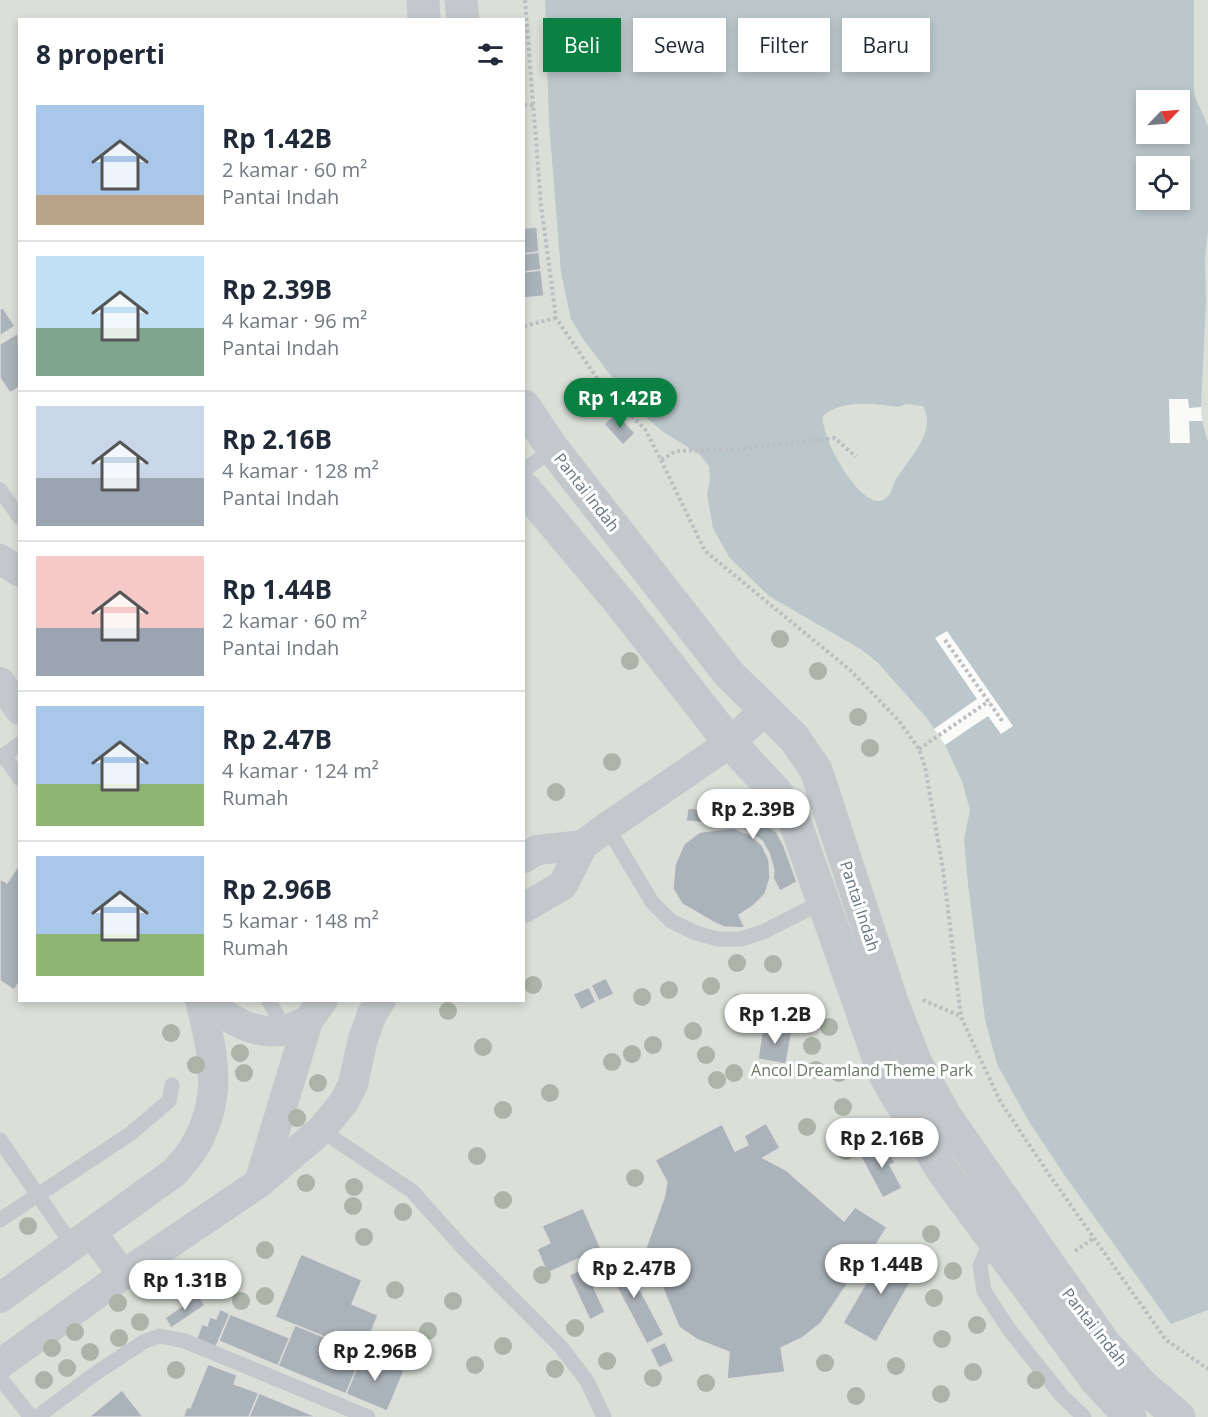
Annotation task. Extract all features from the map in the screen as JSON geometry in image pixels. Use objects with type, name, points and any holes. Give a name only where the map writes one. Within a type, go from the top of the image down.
[{"type":"street","points":[[423,0],[424,18]]},
{"type":"street","points":[[461,0],[463,18]]},
{"type":"street","name":"Pantai Indah","points":[[527,418],[554,449],[729,674],[794,738],[816,770],[892,1002],[916,1063],[946,1118],[1104,1343],[1142,1385],[1179,1417]]},
{"type":"street","name":"Pantai Indah","points":[[525,489],[621,604],[729,743],[776,792],[788,808],[824,901],[883,1071],[894,1093],[942,1170],[1096,1380],[1130,1417]]},
{"type":"street","points":[[0,560],[18,571]]},
{"type":"street","points":[[0,682],[18,707]]},
{"type":"street","points":[[525,907],[562,885],[583,845],[729,743],[765,710]]},
{"type":"street","points":[[525,857],[537,850],[583,845]]},
{"type":"street","points":[[0,1298],[175,1172],[194,1147],[210,1113],[214,1096],[212,1049],[202,1002]]},
{"type":"street","points":[[205,1002],[241,1026],[267,1031],[306,1017]]},
{"type":"street","points":[[0,1364],[123,1275],[259,1183],[321,1130],[344,1102],[353,1084],[363,1040],[372,1014],[380,1002]]},
{"type":"street","points":[[259,1183],[306,1017]]},
{"type":"street","points":[[82,1239],[123,1275]]},
{"type":"lane","points":[[525,469],[554,449]]},
{"type":"lane","points":[[0,490],[18,516]]},
{"type":"lane","points":[[18,745],[2,757],[18,776]]},
{"type":"lane","points":[[607,827],[652,902],[671,921],[696,933],[718,939],[741,939],[763,932],[824,901]]},
{"type":"lane","points":[[272,1002],[306,1017]]},
{"type":"lane","points":[[0,1220],[130,1134],[170,1101],[172,1085]]},
{"type":"lane","points":[[321,1130],[412,1191],[464,1249],[561,1347],[587,1381],[604,1417]]},
{"type":"lane","points":[[0,1140],[38,1196],[82,1239]]},
{"type":"lane","points":[[992,1238],[980,1266],[984,1290],[1008,1328],[1062,1396],[1084,1417]]},
{"type":"lane","points":[[37,1417],[96,1373],[146,1341],[160,1336],[185,1341],[368,1417]]},
{"type":"lane","points":[[0,1378],[31,1417]]},
{"type":"path","points":[[525,0],[542,205],[556,318],[608,393],[645,429],[705,551],[850,669],[899,721],[919,749],[925,767],[943,869],[961,1017],[990,1080],[1000,1101],[1048,1173],[1167,1340],[1208,1369]]},
{"type":"path","points":[[525,105],[533,105]]},
{"type":"path","points":[[525,326],[556,318]]},
{"type":"path","points":[[661,460],[676,451],[741,449],[835,438],[856,457]]},
{"type":"path","points":[[945,640],[1003,722]]},
{"type":"path","points":[[919,749],[989,701]]},
{"type":"green space","name":"Ancol Dreamland Theme Park","points":[[0,0],[1208,0],[1208,1417],[0,1417]]},
{"type":"shaded area","points":[[545,0],[1194,0],[1194,90],[1208,126],[1208,230],[1205,259],[1206,300],[1201,407],[1208,442],[1208,1310],[1171,1324],[1063,1173],[1028,1120],[997,1064],[985,1019],[968,884],[964,839],[970,810],[962,781],[945,745],[926,717],[877,662],[862,650],[769,596],[729,557],[713,528],[707,494],[710,480],[709,466],[699,454],[662,431],[636,409],[583,339],[571,319],[561,272],[547,72],[621,72],[621,18],[546,18]],"holes":[[[852,404],[895,407],[906,404],[923,406],[927,419],[925,432],[889,495],[879,501],[860,491],[850,480],[833,452],[823,416],[837,408]]]},
{"type":"pier","points":[[1169,399],[1188,399],[1189,408],[1201,407],[1202,421],[1189,421],[1190,443],[1170,443]]},
{"type":"pier","points":[[947,631],[1013,726],[1001,734],[988,716],[945,745],[934,729],[977,699],[935,638]]},
{"type":"building","points":[[537,227],[539,252],[525,254],[525,228]]},
{"type":"building","points":[[539,252],[541,270],[525,272],[525,254]]},
{"type":"building","points":[[541,270],[544,296],[525,298],[525,272]]},
{"type":"building","points":[[3,308],[15,326],[0,336],[0,309]]},
{"type":"building","points":[[18,333],[18,388],[10,393],[0,378],[0,344]]},
{"type":"building","points":[[616,413],[635,433],[623,445],[604,424]]},
{"type":"building","points":[[688,808],[744,815],[764,822],[777,833],[797,882],[780,891],[773,878],[774,870],[769,853],[762,841],[749,831],[736,826],[686,821]]},
{"type":"building","points":[[733,828],[749,834],[762,845],[769,860],[770,878],[765,894],[739,915],[745,928],[724,927],[713,922],[682,904],[673,889],[675,865],[684,844],[700,832]]},
{"type":"building","points":[[18,866],[18,984],[14,990],[0,981],[0,879],[7,883]]},
{"type":"building","points":[[606,978],[614,994],[599,1001],[591,985]]},
{"type":"building","points":[[589,987],[596,1002],[581,1010],[573,994]]},
{"type":"building","points":[[763,1026],[792,1031],[786,1064],[758,1059]]},
{"type":"building","points":[[766,1123],[780,1148],[763,1158],[786,1170],[844,1221],[855,1207],[887,1227],[859,1273],[850,1265],[846,1286],[821,1323],[802,1338],[781,1348],[785,1372],[727,1379],[729,1352],[698,1340],[679,1327],[646,1248],[664,1198],[667,1182],[655,1160],[722,1124],[735,1151],[748,1145],[744,1136]]},
{"type":"building","points":[[884,1142],[895,1163],[890,1165],[902,1188],[883,1198],[860,1155]]},
{"type":"building","points":[[583,1208],[601,1249],[547,1273],[537,1249],[550,1243],[542,1226]]},
{"type":"building","points":[[886,1248],[919,1267],[876,1342],[843,1323]]},
{"type":"building","points":[[301,1254],[362,1280],[352,1304],[378,1315],[363,1353],[275,1317]]},
{"type":"building","points":[[621,1254],[664,1335],[647,1344],[604,1263]]},
{"type":"building","points":[[585,1268],[605,1312],[590,1320],[569,1275]]},
{"type":"building","points":[[198,1295],[205,1305],[171,1328],[165,1318]]},
{"type":"building","points":[[220,1309],[230,1314],[215,1349],[196,1341],[202,1324],[207,1326],[210,1317],[216,1319]]},
{"type":"building","points":[[230,1314],[290,1338],[278,1366],[219,1341]]},
{"type":"building","points":[[295,1325],[363,1353],[346,1394],[278,1366]]},
{"type":"building","points":[[665,1342],[674,1361],[659,1368],[650,1349]]},
{"type":"building","points":[[363,1353],[404,1371],[387,1411],[346,1394]]},
{"type":"building","points":[[208,1364],[237,1375],[234,1384],[259,1393],[249,1417],[183,1417],[187,1407],[190,1408]]},
{"type":"building","points":[[122,1390],[143,1417],[89,1417]]},
{"type":"building","points":[[259,1393],[317,1417],[249,1417]]}]
